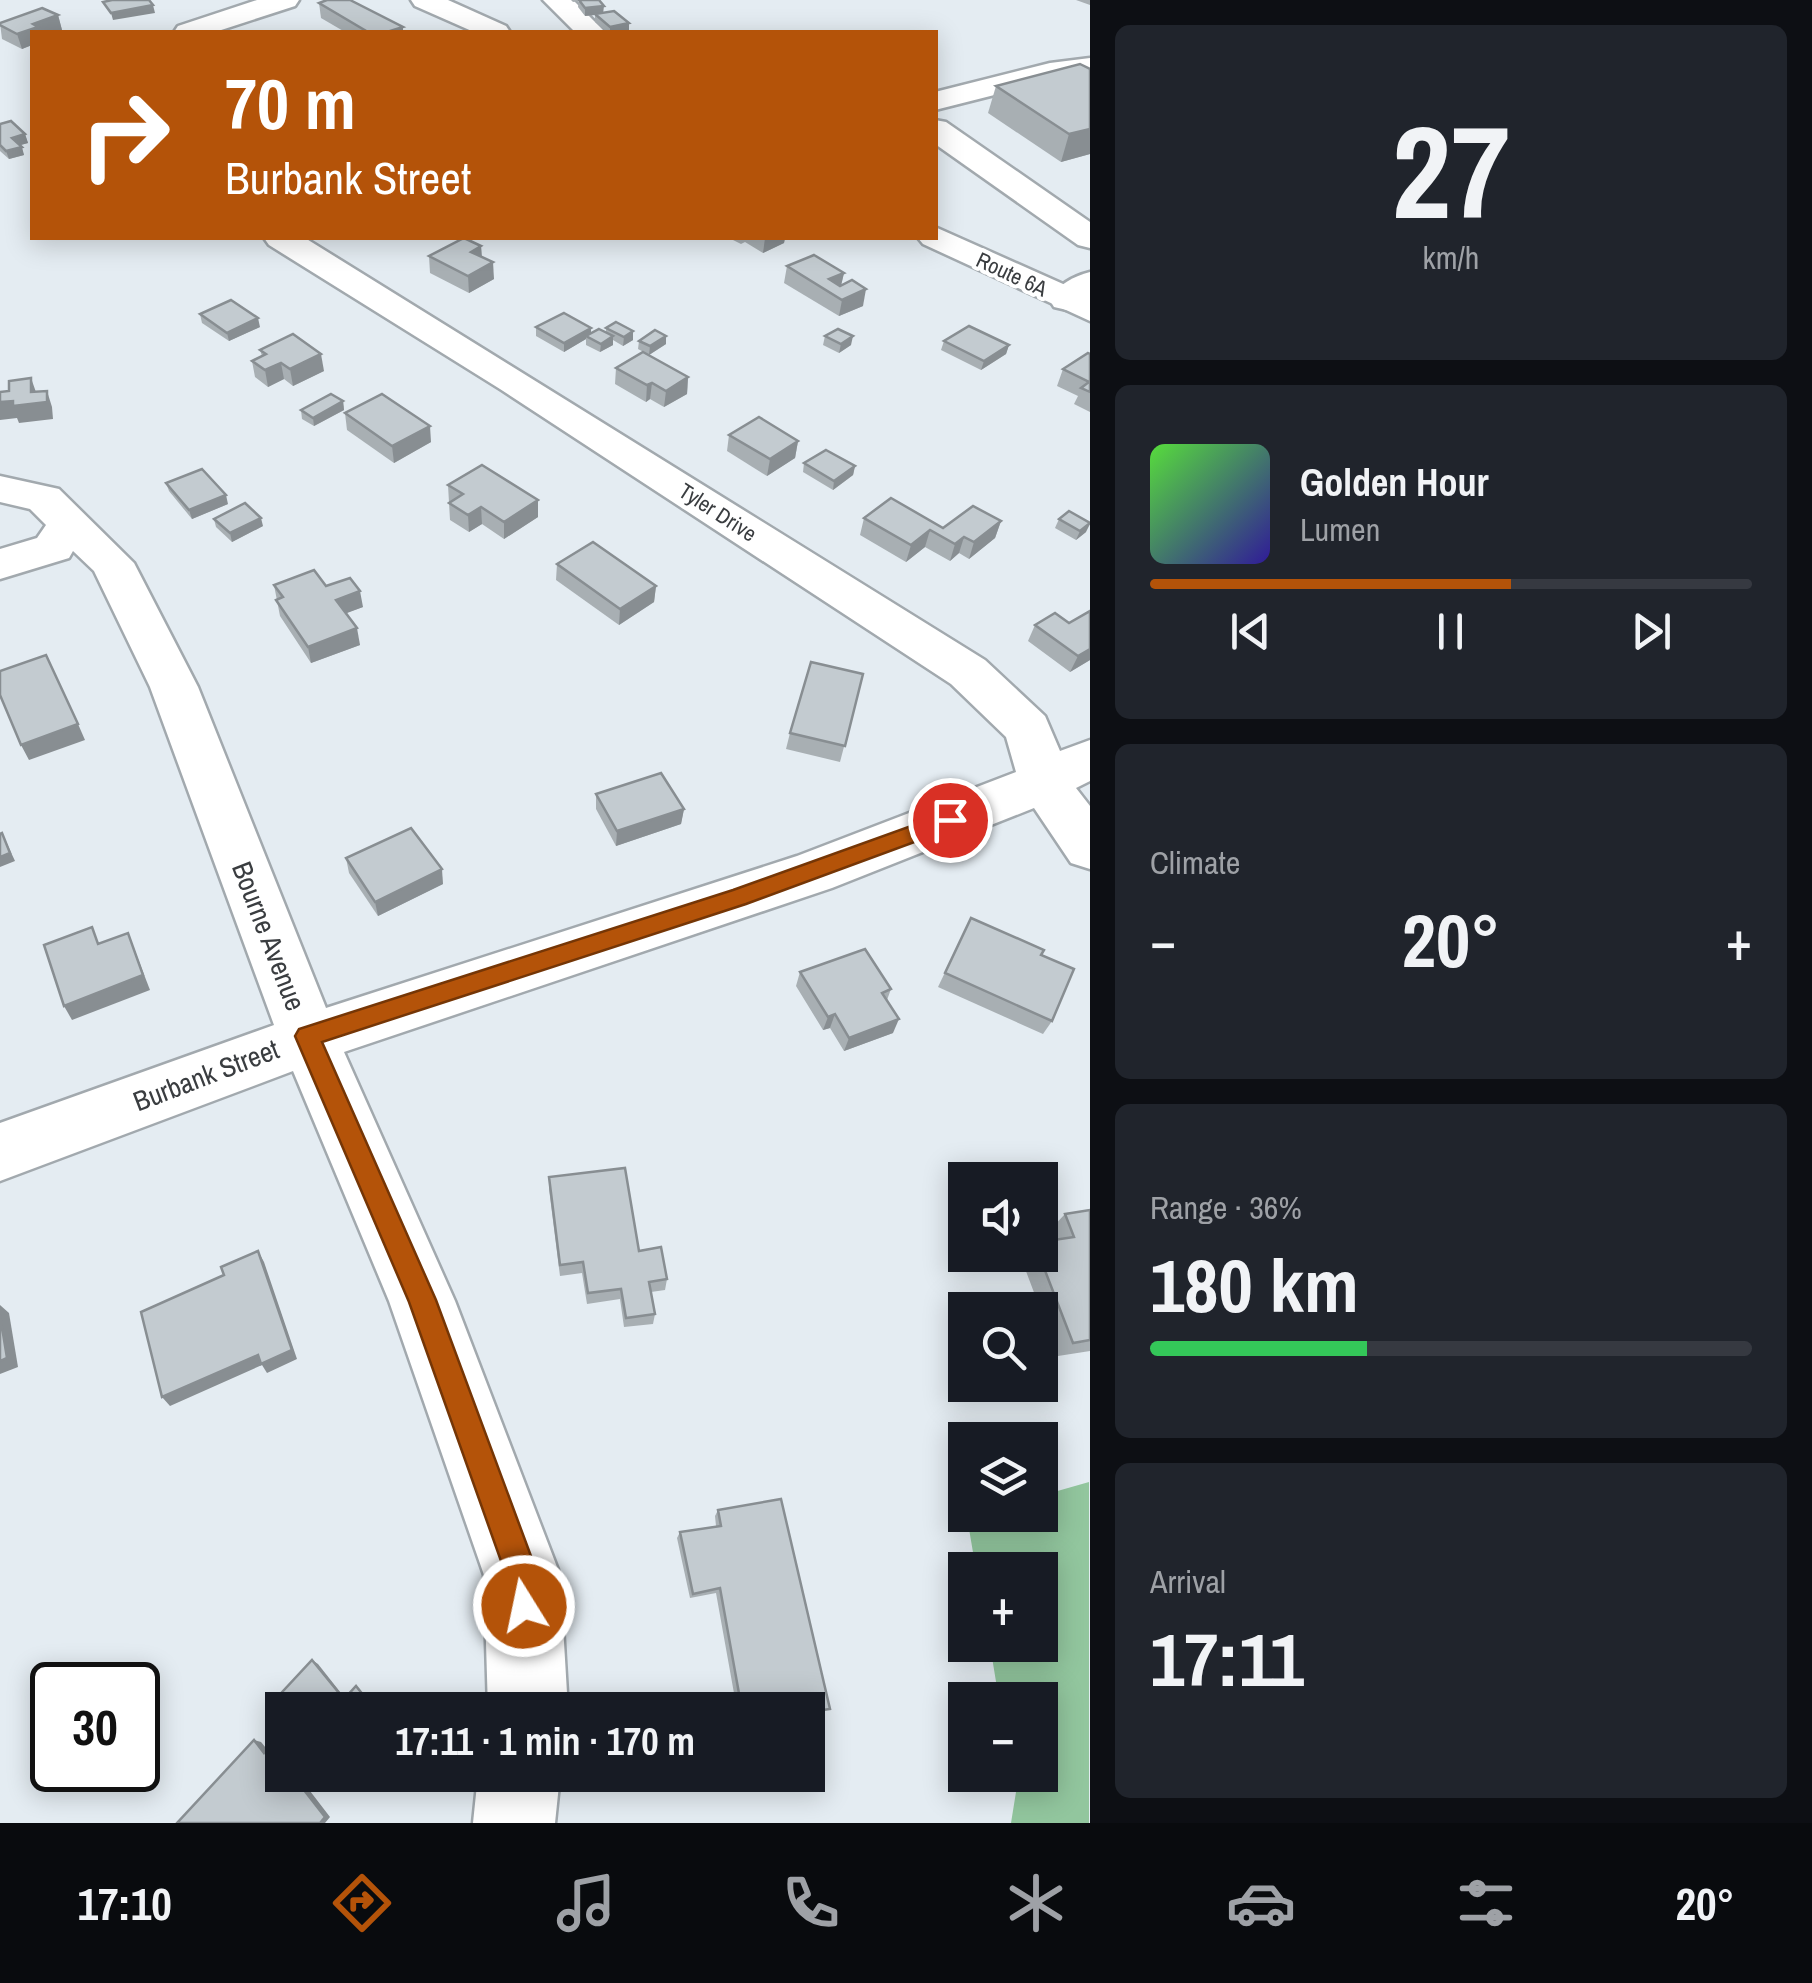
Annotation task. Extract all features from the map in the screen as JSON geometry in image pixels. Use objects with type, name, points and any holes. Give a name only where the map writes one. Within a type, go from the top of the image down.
[{"type":"street","points":[[194,30],[285,0]]},
{"type":"street","points":[[425,0],[492,30]]},
{"type":"street","points":[[556,0],[589,30]]},
{"type":"street","points":[[938,100],[1050,72],[1090,67]]},
{"type":"street","points":[[938,131],[1090,238]]},
{"type":"street","name":"Route 6A","points":[[938,239],[1082,298]]},
{"type":"street","name":"Tyler Drive","points":[[284,240],[531,392],[968,672],[1066,770],[1090,848]]},
{"type":"street","name":"Bourne Avenue","points":[[0,489],[44,499],[112,564],[174,687],[308,1036],[422,1300],[522,1575],[527,1692]]},
{"type":"street","points":[[0,564],[53,548],[68,523]]},
{"type":"street","name":"Burbank Street","points":[[0,1152],[308,1036],[738,897],[919,833],[1066,770]]},
{"type":"street","points":[[514,1823],[518,1792]]},
{"type":"green space","points":[[1089,1482],[1089,1823],[1011,1823],[1016,1792],[1058,1792],[1058,1682],[996,1682],[993,1662],[1058,1662],[1058,1552],[973,1552],[970,1532],[1058,1532],[1058,1491]]},
{"type":"building","points":[[149,0],[153,5],[111,13],[103,2]]},
{"type":"building","points":[[350,0],[403,27],[365,30],[319,3]]},
{"type":"building","points":[[579,0],[599,0],[604,6],[585,8]]},
{"type":"building","points":[[42,8],[58,15],[17,34],[0,25],[0,23]]},
{"type":"building","points":[[614,11],[629,23],[610,27],[595,14]]},
{"type":"building","points":[[1080,64],[1090,69],[1090,129],[1069,134],[996,86]]},
{"type":"building","points":[[11,121],[25,134],[12,138],[22,147],[6,151],[0,145],[0,124]]},
{"type":"building","points":[[460,240],[468,240],[481,246],[471,252],[493,262],[468,276],[429,256]]},
{"type":"building","points":[[814,255],[844,273],[829,279],[840,286],[852,280],[866,289],[842,300],[787,266]]},
{"type":"building","points":[[231,300],[258,318],[227,333],[200,314]]},
{"type":"building","points":[[564,313],[591,328],[564,343],[536,327]]},
{"type":"building","points":[[616,322],[633,331],[624,337],[606,328]]},
{"type":"building","points":[[969,326],[1009,345],[984,361],[944,341]]},
{"type":"building","points":[[599,329],[613,336],[601,344],[586,336]]},
{"type":"building","points":[[838,329],[853,336],[841,344],[825,336]]},
{"type":"building","points":[[655,330],[666,336],[650,346],[639,341]]},
{"type":"building","points":[[293,334],[321,354],[290,369],[281,363],[265,370],[252,361],[266,354],[260,350]]},
{"type":"building","points":[[643,352],[688,377],[666,391],[616,368]]},
{"type":"building","points":[[1088,353],[1090,392],[1081,388],[1089,382],[1063,369]]},
{"type":"building","points":[[31,378],[31,392],[47,391],[47,402],[13,406],[13,401],[0,402],[0,392],[9,391],[9,381]]},
{"type":"building","points":[[331,394],[343,401],[313,418],[301,410]]},
{"type":"building","points":[[382,394],[430,426],[392,446],[345,413]]},
{"type":"building","points":[[759,417],[798,441],[770,459],[729,435]]},
{"type":"building","points":[[826,450],[855,466],[834,481],[804,463]]},
{"type":"building","points":[[482,465],[538,500],[504,522],[481,507],[468,515],[449,503],[463,494],[448,485]]},
{"type":"building","points":[[202,469],[226,495],[189,510],[166,483]]},
{"type":"building","points":[[891,498],[943,528],[973,506],[1001,521],[974,542],[964,537],[955,544],[930,530],[911,545],[864,518]]},
{"type":"building","points":[[245,503],[261,518],[230,533],[214,519]]},
{"type":"building","points":[[1069,511],[1090,523],[1080,531],[1059,519]]},
{"type":"building","points":[[593,542],[656,586],[620,609],[557,564]]},
{"type":"building","points":[[314,570],[326,586],[350,578],[360,591],[336,600],[357,628],[308,647],[276,600],[283,597],[274,585]]},
{"type":"building","points":[[1090,611],[1090,649],[1078,656],[1035,625],[1055,613],[1069,623]]},
{"type":"building","points":[[46,655],[78,724],[21,745],[0,695],[0,671]]},
{"type":"building","points":[[811,662],[863,674],[845,746],[790,733]]},
{"type":"building","points":[[661,773],[684,809],[617,831],[596,794]]},
{"type":"building","points":[[411,828],[442,869],[375,902],[346,858]]},
{"type":"building","points":[[0,834],[10,853],[0,857]]},
{"type":"building","points":[[971,918],[1044,950],[1041,955],[1074,969],[1052,1021],[945,973]]},
{"type":"building","points":[[92,927],[98,944],[128,933],[143,975],[64,1006],[44,945]]},
{"type":"building","points":[[865,949],[891,989],[882,993],[899,1019],[849,1038],[835,1014],[828,1017],[800,972]]},
{"type":"building","points":[[625,1168],[639,1251],[661,1247],[667,1279],[649,1282],[655,1314],[626,1318],[621,1289],[588,1293],[583,1262],[560,1265],[549,1177]]},
{"type":"building","points":[[1090,1210],[1090,1340],[1073,1343],[1058,1304],[1058,1292],[1053,1292],[1046,1272],[1058,1272],[1058,1239],[1074,1237],[1065,1214]]},
{"type":"building","points":[[258,1251],[292,1350],[261,1364],[258,1355],[162,1397],[141,1312],[224,1275],[221,1267]]},
{"type":"building","points":[[0,1315],[7,1358],[0,1361]]},
{"type":"building","points":[[781,1499],[830,1709],[825,1710],[825,1692],[739,1692],[720,1588],[693,1594],[680,1532],[721,1526],[718,1510]]},
{"type":"building","points":[[312,1660],[338,1692],[282,1692]]},
{"type":"building","points":[[254,1740],[264,1753],[265,1792],[306,1792],[325,1817],[320,1823],[177,1823]]},
{"type":"route","points":[[524,1606],[522,1575],[422,1300],[308,1036],[738,897],[950,820]]}]
